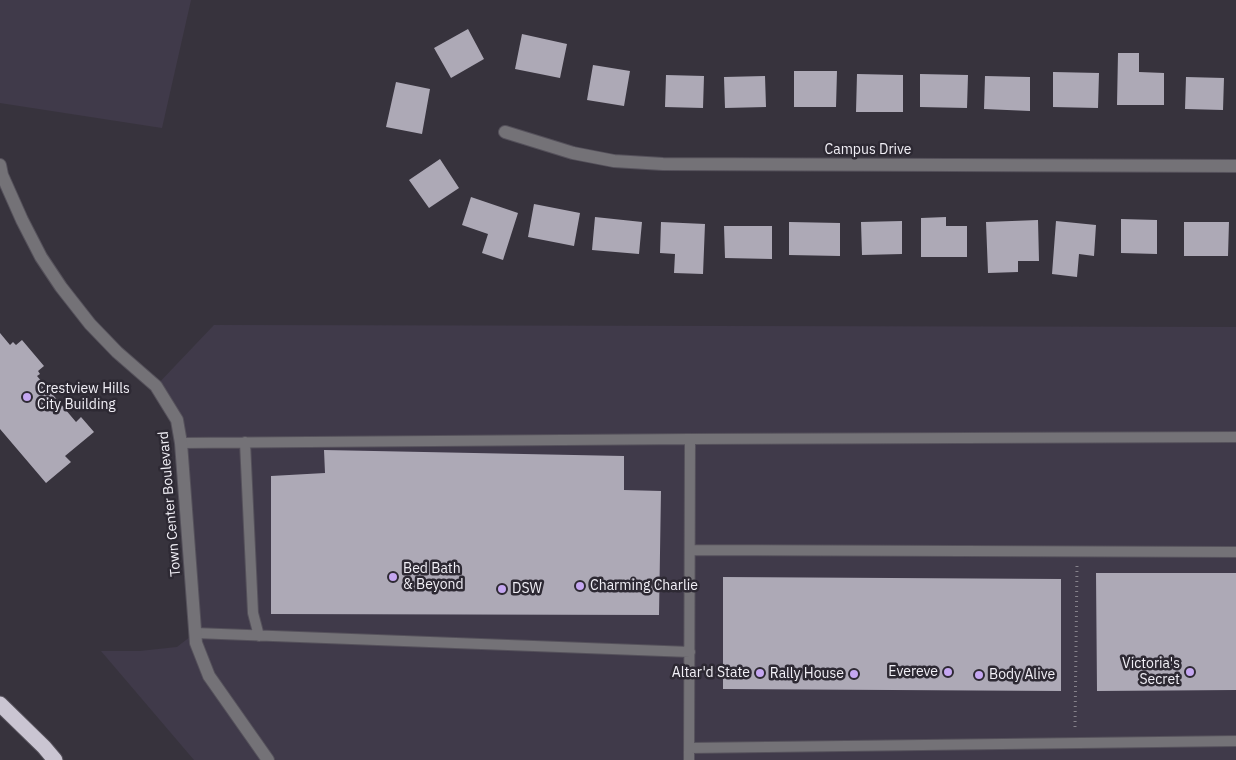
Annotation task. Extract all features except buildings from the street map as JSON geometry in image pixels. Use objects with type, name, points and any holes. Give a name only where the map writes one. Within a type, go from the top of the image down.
[{"type":"highway","points":[[0,704],[55,760]]},
{"type":"street","name":"Campus Drive","points":[[505,132],[573,153],[614,161],[663,164],[1236,166]]},
{"type":"street","name":"Town Center Boulevard","points":[[0,165],[2,175],[18,211],[41,257],[61,287],[90,324],[156,386],[177,420],[181,443],[196,643],[209,676],[268,760]]},
{"type":"lane","points":[[181,443],[1236,437]]},
{"type":"lane","points":[[689,760],[690,439]]},
{"type":"lane","points":[[245,442],[253,613],[259,636]]},
{"type":"lane","points":[[690,550],[1236,552]]},
{"type":"lane","points":[[195,633],[690,652]]},
{"type":"lane","points":[[689,748],[1236,741]]},
{"type":"path","points":[[1075,743],[1077,551]]},
{"type":"shaded area","points":[[0,0],[191,0],[162,128],[0,103]]},
{"type":"shaded area","points":[[214,325],[1236,327],[1236,760],[194,760],[101,651],[140,651],[177,647],[195,633],[181,443],[156,386]]},
{"type":"place","name":"Crestview Hills City Building","points":[[27,397]]},
{"type":"place","name":"Bed Bath & Beyond","points":[[393,577]]},
{"type":"place","name":"Charming Charlie","points":[[580,586]]},
{"type":"place","name":"DSW","points":[[502,589]]},
{"type":"place","name":"Evereve","points":[[948,672]]},
{"type":"place","name":"Victoria's Secret","points":[[1190,672]]},
{"type":"place","name":"Altar'd State","points":[[760,673]]},
{"type":"place","name":"Rally House","points":[[854,674]]},
{"type":"place","name":"Body Alive","points":[[979,675]]}]
